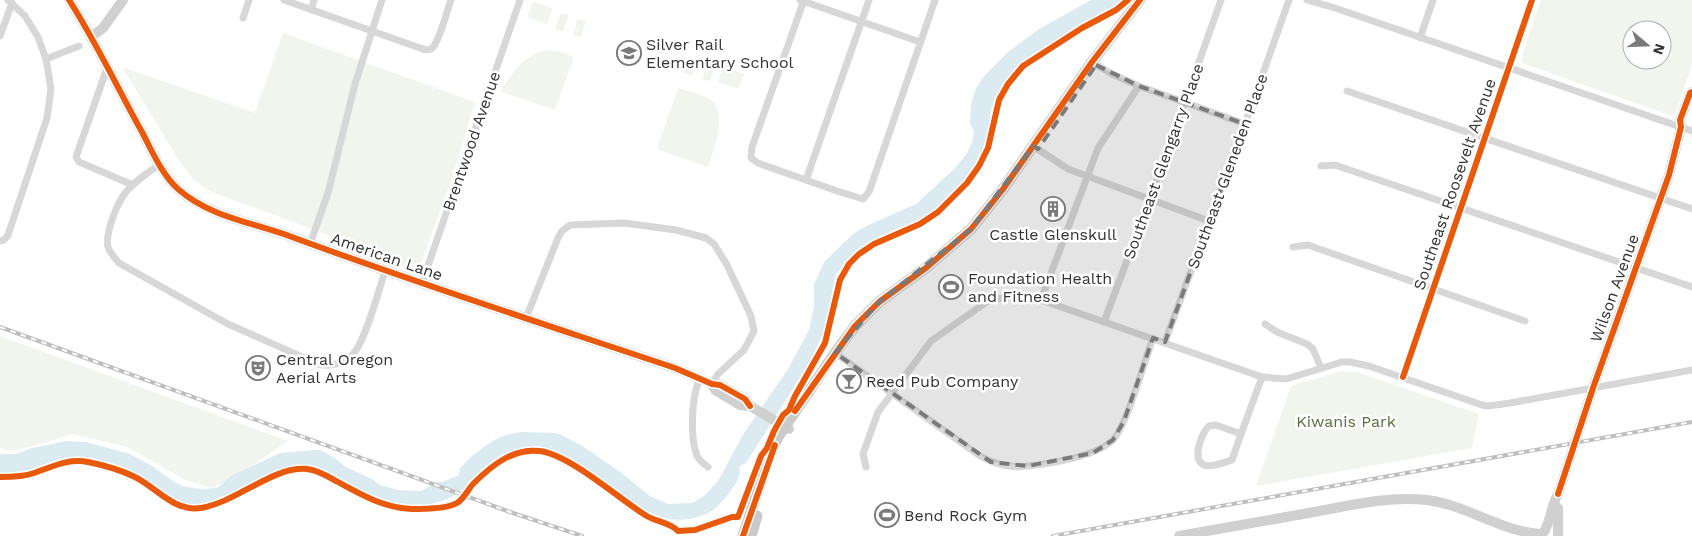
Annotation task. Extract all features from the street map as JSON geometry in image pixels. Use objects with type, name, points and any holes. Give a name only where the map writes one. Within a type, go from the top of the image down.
[{"type":"main road","points":[[743,536],[770,456],[784,426],[837,354],[855,326],[879,302],[927,267],[971,229],[1036,147],[1140,0]]},
{"type":"main road","points":[[1094,63],[1146,0]]},
{"type":"main road","points":[[751,536],[783,440],[784,426]]},
{"type":"street","name":"American Lane","points":[[69,0],[159,164],[177,189],[196,202],[222,214],[385,271],[675,368],[712,384],[715,390],[740,405],[750,406],[784,426]]},
{"type":"street","points":[[91,37],[102,28],[123,0]]},
{"type":"street","points":[[242,18],[249,0]]},
{"type":"street","points":[[284,0],[423,50],[431,49],[436,41],[451,0]]},
{"type":"street","points":[[311,10],[314,0]]},
{"type":"street","points":[[310,244],[328,193],[362,59],[382,0]]},
{"type":"street","name":"Brentwood Avenue","points":[[422,283],[520,0]]},
{"type":"street","points":[[920,42],[802,0],[752,147],[751,158],[758,163],[863,199],[869,192],[935,0]]},
{"type":"street","points":[[806,180],[868,0]]},
{"type":"street","name":"Southeast Glengarry Place","points":[[1104,322],[1221,0]]},
{"type":"street","name":"Southeast Gleneden Place","points":[[1165,342],[1289,0]]},
{"type":"street","points":[[1307,0],[1692,131]]},
{"type":"street","points":[[1335,8],[1337,0]]},
{"type":"street","points":[[1420,38],[1433,0]]},
{"type":"street","name":"Southeast Roosevelt Avenue","points":[[1403,378],[1532,0]]},
{"type":"street","points":[[0,36],[10,2],[25,16],[38,37],[46,59],[51,89],[47,118],[8,235],[2,241]]},
{"type":"street","points":[[46,59],[79,46]]},
{"type":"street","points":[[1094,63],[1139,86],[1245,124]]},
{"type":"street","points":[[106,68],[76,157],[79,162],[133,185]]},
{"type":"street","points":[[1041,300],[1098,148],[1139,86]]},
{"type":"street","points":[[1348,91],[1692,209]]},
{"type":"street","name":"Wilson Avenue","points":[[1540,534],[1551,518],[1554,501],[1669,176],[1680,120],[1692,92]]},
{"type":"street","name":"Wilson Avenue","points":[[1680,127],[1686,122],[1692,104]]},
{"type":"street","points":[[1036,147],[1062,166],[1209,221]]},
{"type":"street","points":[[159,164],[125,194],[113,218],[108,240],[109,249],[119,263],[226,323],[318,364],[327,366],[341,363],[354,354],[362,341],[385,271]]},
{"type":"street","points":[[1321,166],[1335,165],[1692,287]]},
{"type":"street","points":[[526,318],[558,238],[562,231],[570,225],[624,223],[676,230],[706,238],[720,251],[751,316],[754,331],[744,350],[718,374],[712,384]]},
{"type":"street","points":[[1293,248],[1308,246],[1525,321]]},
{"type":"street","points":[[866,467],[863,454],[878,412],[931,341],[986,303],[1006,297],[1025,296],[1041,300],[1262,377],[1286,379],[1342,362],[1350,362],[1369,366],[1488,406],[1692,370]]},
{"type":"street","points":[[1265,324],[1277,332],[1306,344],[1313,349],[1322,368]]},
{"type":"street","points":[[837,354],[893,392],[980,456],[1005,466],[1023,467],[1093,453],[1114,440],[1120,429],[1153,338]]},
{"type":"street","points":[[1241,434],[1216,425],[1209,426],[1205,430],[1197,454],[1199,460],[1204,465],[1211,466],[1232,460],[1262,377]]},
{"type":"street","points":[[700,379],[695,395],[693,418],[694,442],[698,458],[708,467]]},
{"type":"street","name":"Wilson Avenue","points":[[1557,536],[1558,494]]},
{"type":"street","points":[[1178,536],[1351,505],[1405,498],[1439,502],[1462,508],[1509,528],[1540,534],[1549,532],[1557,536]]},
{"type":"street","points":[[1509,528],[1517,536]]},
{"type":"highlighted area","points":[[1096,65],[1139,86],[1245,124],[1165,342],[1153,338],[1124,421],[1113,440],[1104,447],[1093,453],[1028,466],[991,462],[835,353],[879,302],[971,229],[1033,146],[1038,149]]},
{"type":"green space","points":[[1541,0],[1692,0],[1692,65],[1675,115],[1672,116],[1522,63],[1521,59]]},
{"type":"green space","points":[[533,2],[553,8],[547,24],[527,17]]},
{"type":"green space","points":[[561,13],[569,15],[563,31],[555,29]]},
{"type":"green space","points":[[578,19],[586,21],[581,37],[573,35]]},
{"type":"green space","points":[[283,33],[475,102],[452,178],[418,272],[323,233],[209,191],[192,178],[178,159],[122,67],[255,113]]},
{"type":"green space","points":[[547,50],[561,52],[574,57],[555,110],[501,92],[514,71],[525,60]]},
{"type":"green space","points":[[690,57],[698,60],[692,76],[684,73]]},
{"type":"green space","points":[[707,63],[715,65],[710,81],[702,79]]},
{"type":"green space","points":[[723,67],[744,74],[738,89],[718,82]]},
{"type":"green space","points":[[678,88],[697,93],[715,104],[719,121],[718,131],[708,167],[659,150],[658,146]]},
{"type":"green space","points":[[0,336],[288,441],[233,479],[211,488],[186,480],[127,447],[73,434],[11,451],[0,448]]},
{"type":"green space","name":"Kiwanis Park","points":[[1341,371],[1357,372],[1479,414],[1472,448],[1256,486],[1291,386]]},
{"type":"shaded area","points":[[1091,0],[1122,0],[1109,10],[1040,50],[1015,68],[996,97],[991,110],[990,127],[981,160],[970,176],[928,217],[860,249],[846,261],[835,276],[826,327],[811,360],[746,463],[740,466],[739,477],[731,490],[719,505],[705,514],[689,519],[669,519],[651,513],[563,456],[544,450],[527,449],[512,451],[500,457],[470,484],[447,499],[422,505],[404,505],[379,500],[317,468],[303,466],[278,471],[219,502],[196,505],[180,503],[125,470],[81,458],[70,457],[60,459],[31,470],[11,474],[0,473],[0,454],[16,454],[32,448],[66,441],[86,442],[130,454],[182,486],[202,489],[217,488],[231,476],[280,453],[320,450],[335,458],[346,467],[372,479],[380,485],[399,490],[421,491],[437,482],[442,482],[459,475],[460,468],[473,455],[494,440],[521,432],[557,433],[581,445],[623,474],[650,496],[668,504],[692,503],[704,496],[718,481],[744,433],[788,369],[809,330],[814,307],[814,284],[824,262],[853,234],[866,226],[916,204],[955,168],[967,153],[972,142],[974,132],[970,123],[971,105],[975,90],[985,75],[1008,52],[1039,29]]},
{"type":"railway","points":[[0,327],[510,512],[582,536]]},
{"type":"railway","points":[[1053,536],[1692,422]]},
{"type":"cycle path","points":[[69,0],[98,49],[162,170],[172,183],[190,199],[218,213],[675,368],[712,384],[720,385],[745,399],[750,406]]},
{"type":"cycle path","points":[[0,477],[26,475],[67,462],[88,462],[130,474],[174,503],[191,508],[201,508],[228,499],[281,473],[307,469],[323,474],[365,496],[392,506],[428,509],[457,503],[472,485],[495,465],[511,455],[520,452],[539,451],[551,454],[579,468],[645,515],[678,531],[695,530],[732,517],[738,517],[761,456],[767,448],[783,415],[789,410],[825,343],[840,280],[849,264],[859,254],[874,244],[920,224],[938,212],[967,183],[979,166],[988,148],[999,100],[1008,84],[1023,66],[1082,28],[1116,10],[1128,0]]},
{"type":"cycle path","points":[[795,411],[855,326],[879,302],[927,267],[971,229],[1003,189],[1092,62],[1140,0]]},
{"type":"cycle path","points":[[1403,377],[1532,0]]},
{"type":"cycle path","points":[[1558,494],[1593,388],[1669,175],[1681,127],[1680,120],[1692,92]]},
{"type":"cycle path","points":[[743,536],[775,445]]},
{"type":"place","name":"Silver Rail Elementary School","points":[[629,53]]},
{"type":"place","name":"Castle Glenskull","points":[[1053,209]]},
{"type":"place","name":"Foundation Health and Fitness","points":[[951,287]]},
{"type":"place","name":"Central Oregon Aerial Arts","points":[[258,368]]},
{"type":"place","name":"Reed Pub Company","points":[[849,381]]},
{"type":"place","name":"Bend Rock Gym","points":[[887,515]]}]
